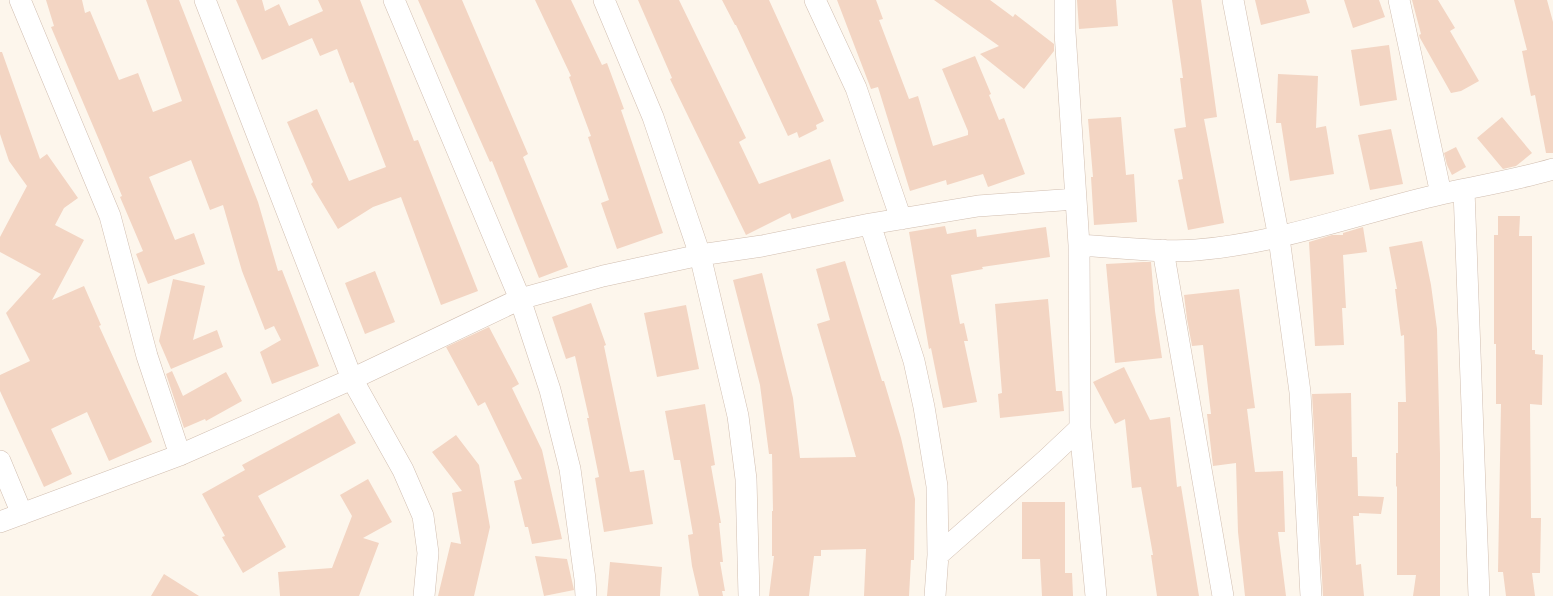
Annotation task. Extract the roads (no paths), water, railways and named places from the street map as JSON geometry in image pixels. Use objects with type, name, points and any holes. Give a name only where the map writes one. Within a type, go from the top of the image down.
[{"type":"street","points":[[20,0],[91,167],[110,216],[147,356],[180,455]]},
{"type":"street","points":[[205,0],[352,379],[403,470],[423,516],[428,553],[424,596]]},
{"type":"street","points":[[394,0],[520,299],[550,390],[570,469],[586,596]]},
{"type":"street","points":[[604,0],[653,117],[700,255],[738,416],[746,479],[749,596]]},
{"type":"street","points":[[816,0],[833,34],[856,88],[901,219]]},
{"type":"street","points":[[1065,0],[1065,32],[1079,245],[1080,428],[1096,596]]},
{"type":"street","points":[[1233,0],[1279,238],[1300,392],[1311,596]]},
{"type":"street","points":[[1399,0],[1441,194]]},
{"type":"street","points":[[1079,245],[1163,250],[1209,248],[1279,238],[1441,194],[1521,178],[1553,169]]},
{"type":"street","points":[[1464,190],[1479,596]]},
{"type":"street","points":[[0,522],[180,455],[352,379],[520,299],[603,276],[700,255],[762,246],[870,224],[978,206],[1076,199]]},
{"type":"street","points":[[870,224],[914,361],[924,407],[937,486],[938,555],[936,596]]},
{"type":"street","points":[[1163,250],[1223,596]]},
{"type":"street","points":[[938,555],[1080,428]]},
{"type":"street","points":[[0,461],[22,514]]}]
